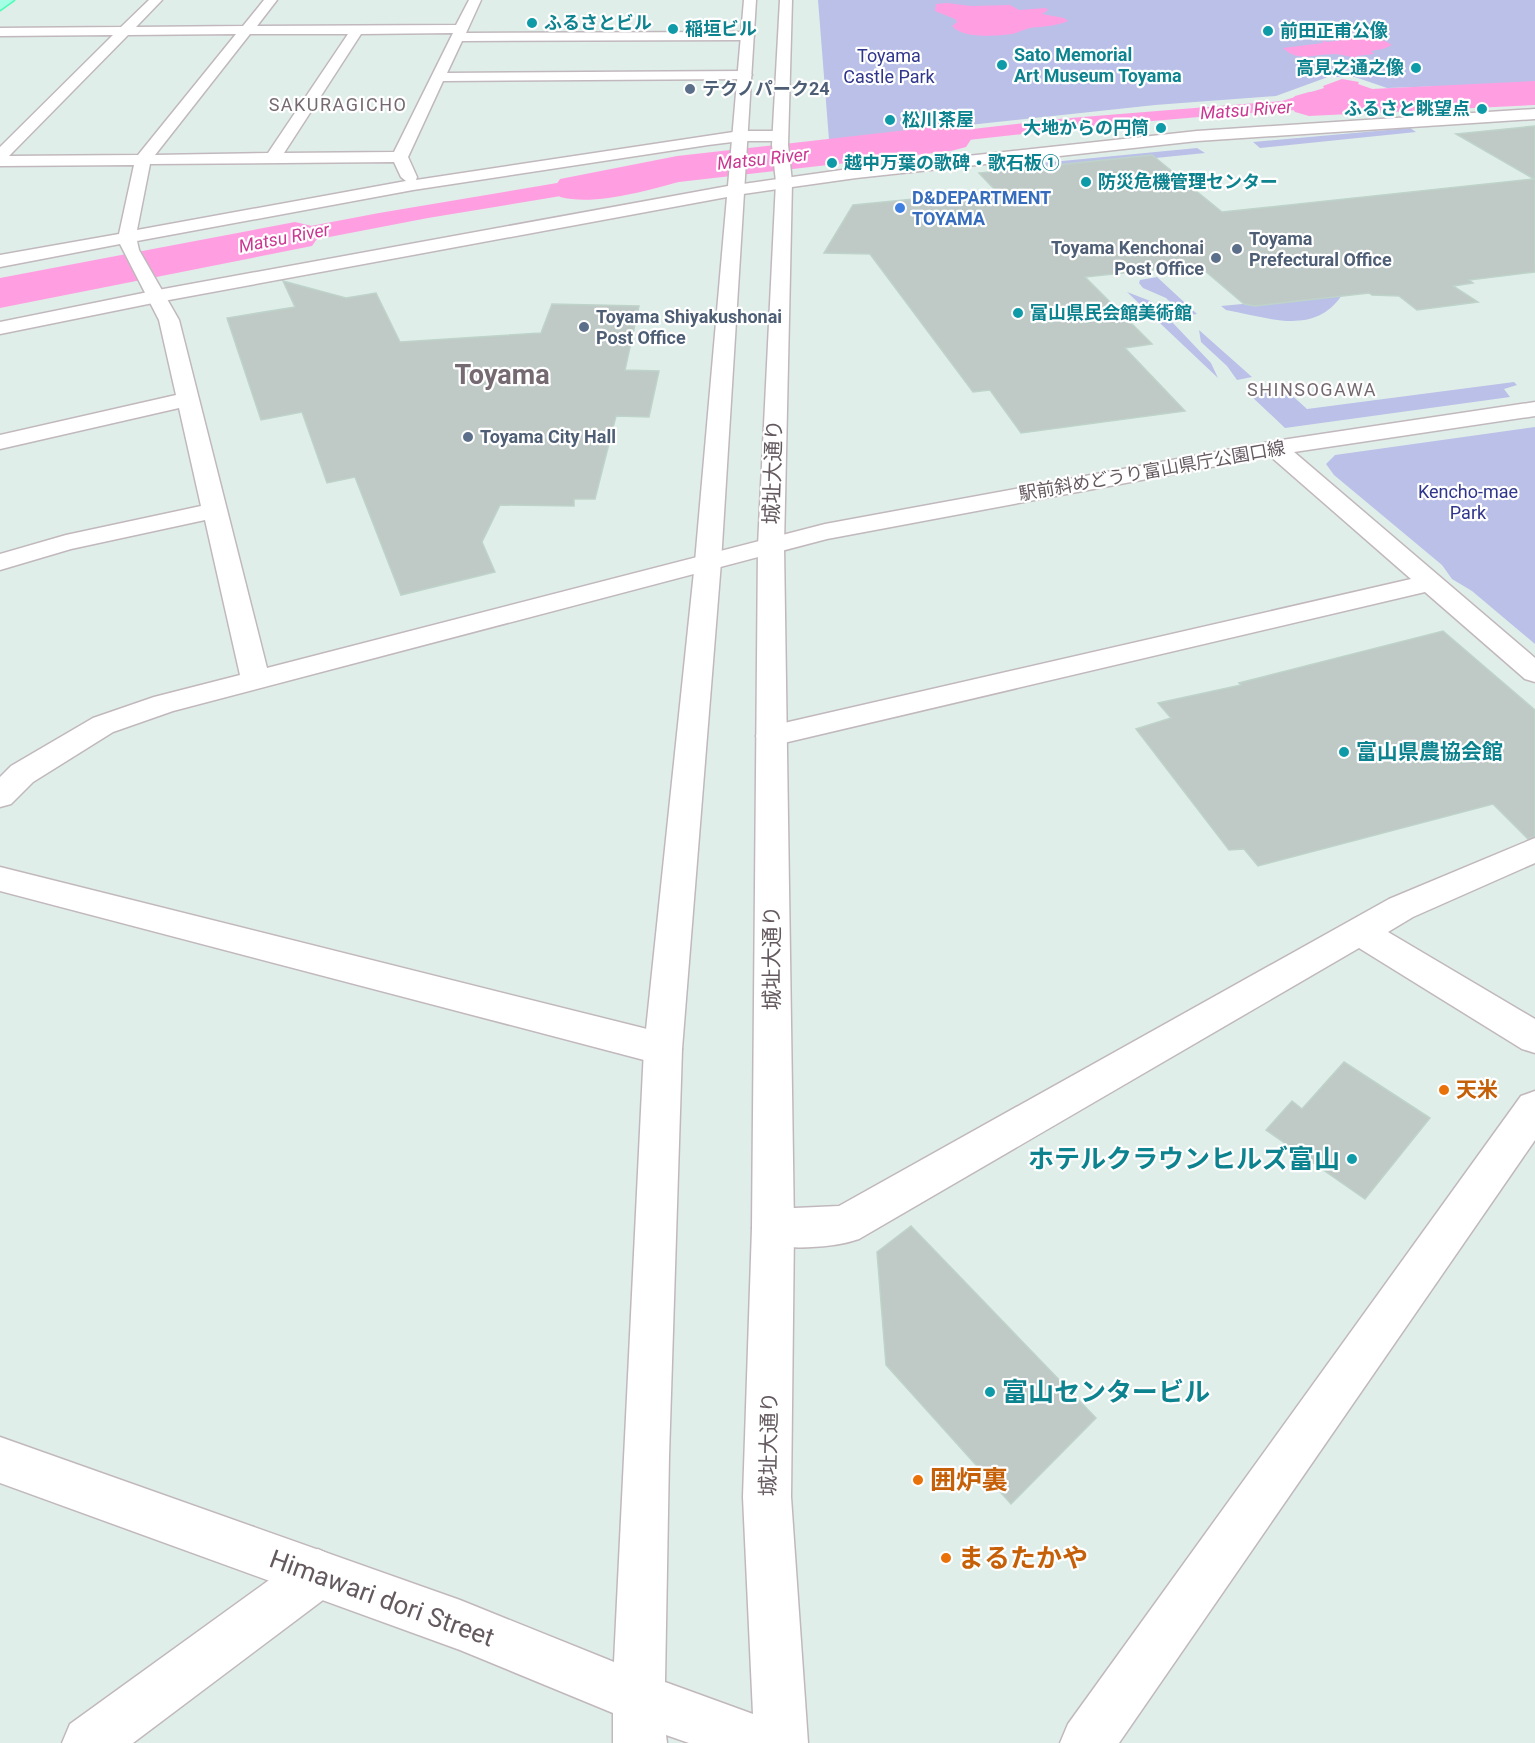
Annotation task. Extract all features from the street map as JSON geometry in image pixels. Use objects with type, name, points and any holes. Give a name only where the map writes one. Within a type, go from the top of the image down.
[{"type":"main road","points":[[0,6],[8,0]]},
{"type":"street","points":[[0,156],[156,0]]},
{"type":"street","points":[[255,679],[169,320],[129,243],[143,159],[271,0]]},
{"type":"street","points":[[400,158],[475,0]]},
{"type":"street","points":[[640,1720],[646,1456],[663,1049],[708,562],[750,0]]},
{"type":"street","name":"城址大通り","points":[[781,1743],[767,1497],[772,1228],[771,546],[783,178],[780,140],[786,0]]},
{"type":"street","points":[[0,32],[357,30],[747,36]]},
{"type":"street","points":[[273,158],[357,30]]},
{"type":"street","points":[[437,77],[745,75]]},
{"type":"street","points":[[0,261],[129,243],[413,185],[738,163],[783,178],[1224,133],[1535,114]]},
{"type":"street","points":[[0,328],[154,290],[738,163],[780,140]]},
{"type":"street","points":[[0,161],[400,158]]},
{"type":"street","points":[[400,158],[413,185]]},
{"type":"street","points":[[0,442],[189,399]]},
{"type":"street","name":"駅前斜めどうり富山県庁公園口線","points":[[0,796],[22,774],[103,725],[164,704],[825,532],[1275,448],[1535,409]]},
{"type":"street","points":[[1275,448],[1535,674]]},
{"type":"street","points":[[0,562],[66,543],[213,511]]},
{"type":"street","points":[[771,736],[1411,588],[1429,581]]},
{"type":"street","points":[[772,1228],[844,1225],[1401,908],[1535,850]]},
{"type":"street","points":[[0,879],[663,1049]]},
{"type":"street","points":[[1360,932],[1535,1038]]},
{"type":"street","points":[[1087,1743],[1535,1109]]},
{"type":"street","name":"Himawari dori Street","points":[[0,1460],[460,1625],[640,1720],[760,1743]]},
{"type":"street","points":[[89,1743],[318,1574]]},
{"type":"green space","name":"Toyama Castle Park","points":[[818,0],[1535,0],[1535,83],[1387,88],[1355,77],[1328,77],[1276,96],[1155,105],[829,140]]},
{"type":"green space","points":[[1410,128],[1416,132],[1260,148],[1253,142]]},
{"type":"green space","points":[[1197,148],[1205,153],[1037,170],[1031,164]]},
{"type":"green space","points":[[1157,277],[1197,314],[1184,316],[1166,298],[1143,288],[1139,283],[1140,280]]},
{"type":"green space","points":[[1127,292],[1153,302],[1211,363],[1218,378]]},
{"type":"green space","points":[[1342,295],[1331,308],[1318,316],[1304,320],[1273,319],[1226,310],[1221,306]]},
{"type":"green space","points":[[1199,330],[1252,377],[1237,380],[1227,366],[1201,342]]},
{"type":"green space","points":[[1514,382],[1517,385],[1504,389],[1510,397],[1285,428],[1250,395],[1286,390],[1307,409]]},
{"type":"green space","name":"Kencho-mae Park","points":[[1535,427],[1535,644],[1472,591],[1452,579],[1442,565],[1334,475],[1326,464],[1335,455]]},
{"type":"water","points":[[936,4],[971,6],[1010,5],[1019,10],[1046,8],[1048,10],[1042,14],[1064,18],[1068,21],[1012,34],[972,35],[952,26],[957,22],[955,19],[935,11]]},
{"type":"water","points":[[1348,36],[1385,41],[1392,45],[1371,51],[1374,54],[1356,56],[1358,58],[1339,54],[1307,57],[1289,53],[1283,48],[1323,43],[1323,40],[1327,42],[1350,39]]},
{"type":"water","points":[[1342,79],[1359,82],[1358,84],[1384,93],[1423,93],[1438,102],[1133,123],[830,158],[830,147],[874,142],[870,139],[872,138],[886,139],[1058,119],[1282,101],[1324,88],[1323,86]]},
{"type":"water","points":[[1535,87],[1535,97],[1452,101],[1436,91]]},
{"type":"water","points":[[694,160],[694,173],[670,178],[428,218],[179,266],[176,263],[179,261],[177,257],[172,257],[169,253],[379,213]]},
{"type":"water","points":[[109,264],[110,266],[104,269],[106,273],[113,273],[117,279],[0,302],[0,285]]},
{"type":"building","points":[[1535,126],[1535,272],[1469,280],[1473,283],[1453,286],[1478,302],[1417,310],[1399,296],[1369,293],[1255,306],[1244,304],[1198,265],[1085,277],[1152,344],[1125,348],[1185,411],[1021,433],[990,390],[973,392],[870,254],[824,253],[853,205],[996,191],[979,173],[1152,155],[1222,212],[1534,179],[1456,134]]},
{"type":"building","name":"Toyama City Hall","points":[[283,281],[346,298],[376,293],[400,342],[541,333],[552,304],[639,306],[625,370],[659,371],[649,417],[616,416],[595,499],[574,499],[574,506],[500,505],[482,542],[495,572],[401,595],[355,477],[327,483],[302,412],[261,420],[227,318],[295,307]]},
{"type":"building","name":"富山県農協会館","points":[[1443,631],[1535,710],[1535,836],[1528,839],[1493,804],[1258,866],[1244,849],[1229,850],[1136,729],[1171,718],[1158,703],[1241,685],[1239,683]]},
{"type":"building","name":"ホテルクラウンヒルズ富山","points":[[1344,1062],[1430,1118],[1365,1199],[1266,1130],[1292,1101],[1302,1109]]},
{"type":"building","name":"富山センタービル","points":[[911,1226],[1096,1418],[1011,1504],[886,1365],[877,1252]]},
{"type":"waterway","name":"Matsu River","points":[[1309,104],[1535,93]]},
{"type":"waterway","name":"Matsu River","points":[[576,188],[646,177],[677,169],[951,138]]},
{"type":"waterway","name":"Matsu River","points":[[0,293],[295,236]]},
{"type":"place","name":"ふるさとビル","points":[[532,23]]},
{"type":"place","name":"稲垣ビル","points":[[673,29]]},
{"type":"place","name":"前田正甫公像","points":[[1268,31]]},
{"type":"place","name":"Sato Memorial Art Museum Toyama","points":[[1002,65]]},
{"type":"place","name":"高見之通之像","points":[[1416,68]]},
{"type":"place","name":"テクノパーク24","points":[[690,89]]},
{"type":"place","name":"ふるさと眺望点","points":[[1482,109]]},
{"type":"place","name":"松川茶屋","points":[[890,120]]},
{"type":"place","name":"大地からの円筒","points":[[1161,128]]},
{"type":"place","name":"越中万葉の歌碑・歌石板①","points":[[832,163]]},
{"type":"place","name":"防災危機管理センター","points":[[1086,182]]},
{"type":"place","name":"D&DEPARTMENT TOYAMA","points":[[900,208]]},
{"type":"place","name":"Toyama Prefectural Office","points":[[1237,249]]},
{"type":"place","name":"Toyama Kenchonai Post Office","points":[[1216,258]]},
{"type":"place","name":"富山県民会館美術館","points":[[1018,313]]},
{"type":"place","name":"Toyama Shiyakushonai Post Office","points":[[584,327]]},
{"type":"place","name":"Toyama City Hall","points":[[468,437]]},
{"type":"place","name":"富山県農協会館","points":[[1344,752]]},
{"type":"place","name":"天米","points":[[1444,1090]]},
{"type":"place","name":"ホテルクラウンヒルズ富山","points":[[1352,1159]]},
{"type":"place","name":"富山センタービル","points":[[990,1392]]},
{"type":"place","name":"囲炉裏","points":[[918,1480]]},
{"type":"place","name":"まるたかや","points":[[946,1558]]},
{"type":"district","name":"SAKURAGICHO","points":[[338,105]]},
{"type":"district","name":"Toyama","points":[[502,375]]},
{"type":"district","name":"SHINSOGAWA","points":[[1312,390]]}]
